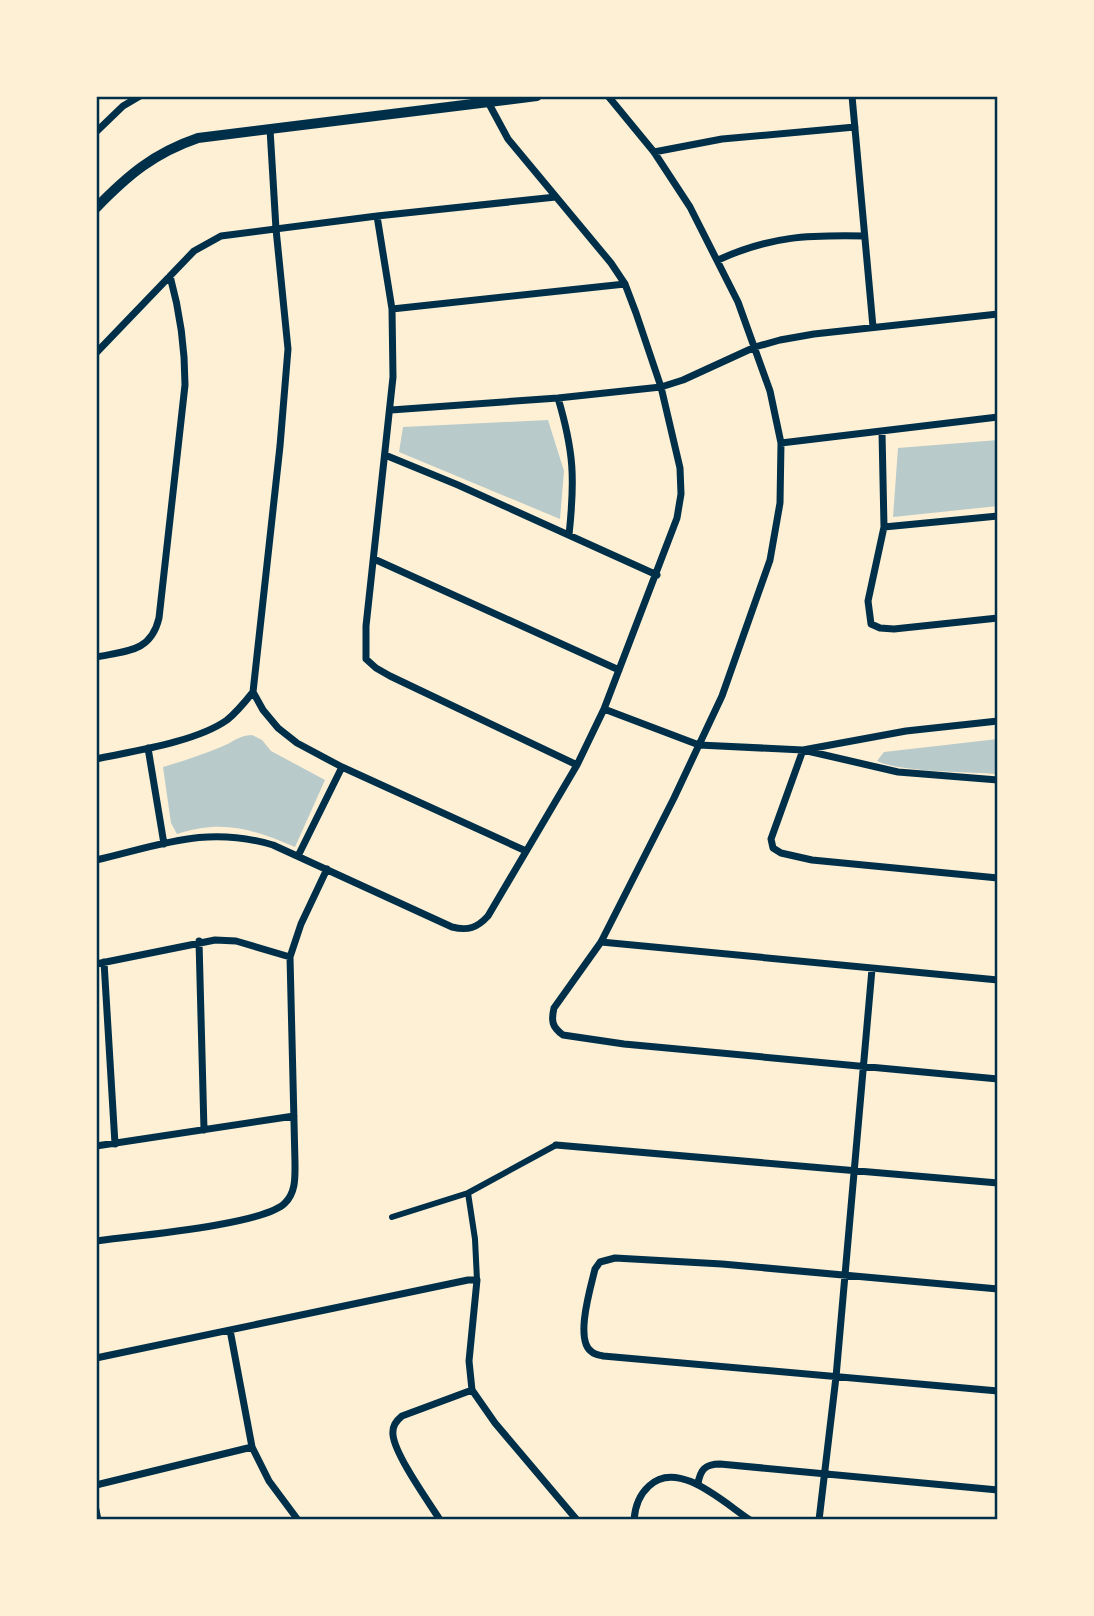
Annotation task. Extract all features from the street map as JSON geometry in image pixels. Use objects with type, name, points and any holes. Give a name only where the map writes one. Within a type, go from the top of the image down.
[{"type":"street","points":[[96,132],[123,106],[140,96]]},
{"type":"street","points":[[96,208],[154,157],[198,138],[487,99],[537,96]]},
{"type":"street","points":[[608,96],[653,152],[690,207],[718,260],[755,347],[770,391],[781,443],[780,503],[770,560],[722,696],[601,942],[554,1008],[551,1019],[555,1029],[563,1035],[591,1040],[998,1079]]},
{"type":"street","points":[[852,96],[873,327]]},
{"type":"street","points":[[96,860],[197,836],[247,837],[273,845],[452,927],[471,929],[481,924],[488,916],[577,765],[620,670],[677,518],[681,494],[680,468],[661,387],[625,284],[611,263],[508,139],[487,99]]},
{"type":"street","points":[[653,152],[722,139],[855,127]]},
{"type":"street","points":[[96,759],[148,748],[212,729],[240,709],[253,692],[288,349],[276,229],[270,129]]},
{"type":"street","points":[[96,353],[194,251],[221,236],[556,197]]},
{"type":"street","points":[[377,216],[392,309],[393,354],[391,410],[364,646],[366,659],[376,668],[577,765]]},
{"type":"street","points":[[718,260],[742,249],[788,237],[864,236]]},
{"type":"street","points":[[96,657],[150,642],[156,632],[159,618],[185,385],[181,324],[170,276]]},
{"type":"street","points":[[392,309],[625,284]]},
{"type":"street","points":[[391,410],[558,398],[661,387],[755,347],[814,334],[998,314]]},
{"type":"street","points":[[558,398],[573,461],[569,534]]},
{"type":"street","points":[[781,443],[998,417]]},
{"type":"street","points":[[882,432],[884,527],[868,601],[871,624],[894,629],[998,618]]},
{"type":"street","points":[[385,455],[657,575]]},
{"type":"street","points":[[884,527],[998,516]]},
{"type":"street","points":[[374,559],[620,670]]},
{"type":"street","points":[[253,692],[278,728],[297,743],[342,767],[526,852]]},
{"type":"street","points":[[604,709],[699,745],[803,750],[898,772],[998,780]]},
{"type":"street","points":[[803,750],[906,731],[998,721]]},
{"type":"street","points":[[148,748],[164,844]]},
{"type":"street","points":[[803,750],[773,829],[773,848],[781,853],[812,860],[998,878]]},
{"type":"street","points":[[298,856],[342,767]]},
{"type":"street","points":[[96,1241],[247,1220],[284,1206],[292,1195],[295,1182],[290,957],[301,924],[327,870]]},
{"type":"street","points":[[115,1144],[100,963],[215,940],[236,941],[290,957]]},
{"type":"street","points":[[199,942],[204,1130]]},
{"type":"street","points":[[601,942],[998,980]]},
{"type":"street","points":[[819,1520],[836,1377],[872,969]]},
{"type":"street","points":[[96,1146],[293,1116]]},
{"type":"street","points":[[392,1217],[468,1193],[556,1145],[998,1183]]},
{"type":"street","points":[[468,1193],[475,1239],[477,1280],[469,1361],[472,1390],[495,1423],[577,1520]]},
{"type":"street","points":[[998,1289],[629,1258],[608,1259],[600,1262],[595,1269],[583,1332],[591,1352],[603,1356],[998,1391]]},
{"type":"street","points":[[96,1358],[477,1280]]},
{"type":"street","points":[[230,1330],[252,1447],[269,1481],[298,1520]]},
{"type":"street","points":[[440,1520],[395,1443],[392,1432],[395,1422],[402,1416],[472,1390]]},
{"type":"street","points":[[96,1485],[252,1447]]},
{"type":"street","points":[[698,1484],[701,1471],[714,1464],[998,1490]]},
{"type":"street","points":[[634,1520],[641,1495],[653,1482],[671,1476],[698,1484],[750,1520]]},
{"type":"street","points":[[96,1510],[98,1520]]},
{"type":"shaded area","points":[[548,420],[564,471],[560,519],[399,452],[403,427]]},
{"type":"shaded area","points":[[998,440],[998,506],[893,517],[898,448]]},
{"type":"shaded area","points":[[252,735],[262,740],[271,751],[325,780],[295,847],[237,828],[209,827],[177,834],[171,823],[163,767]]},
{"type":"shaded area","points":[[998,739],[998,774],[918,769],[877,761],[884,752]]}]
